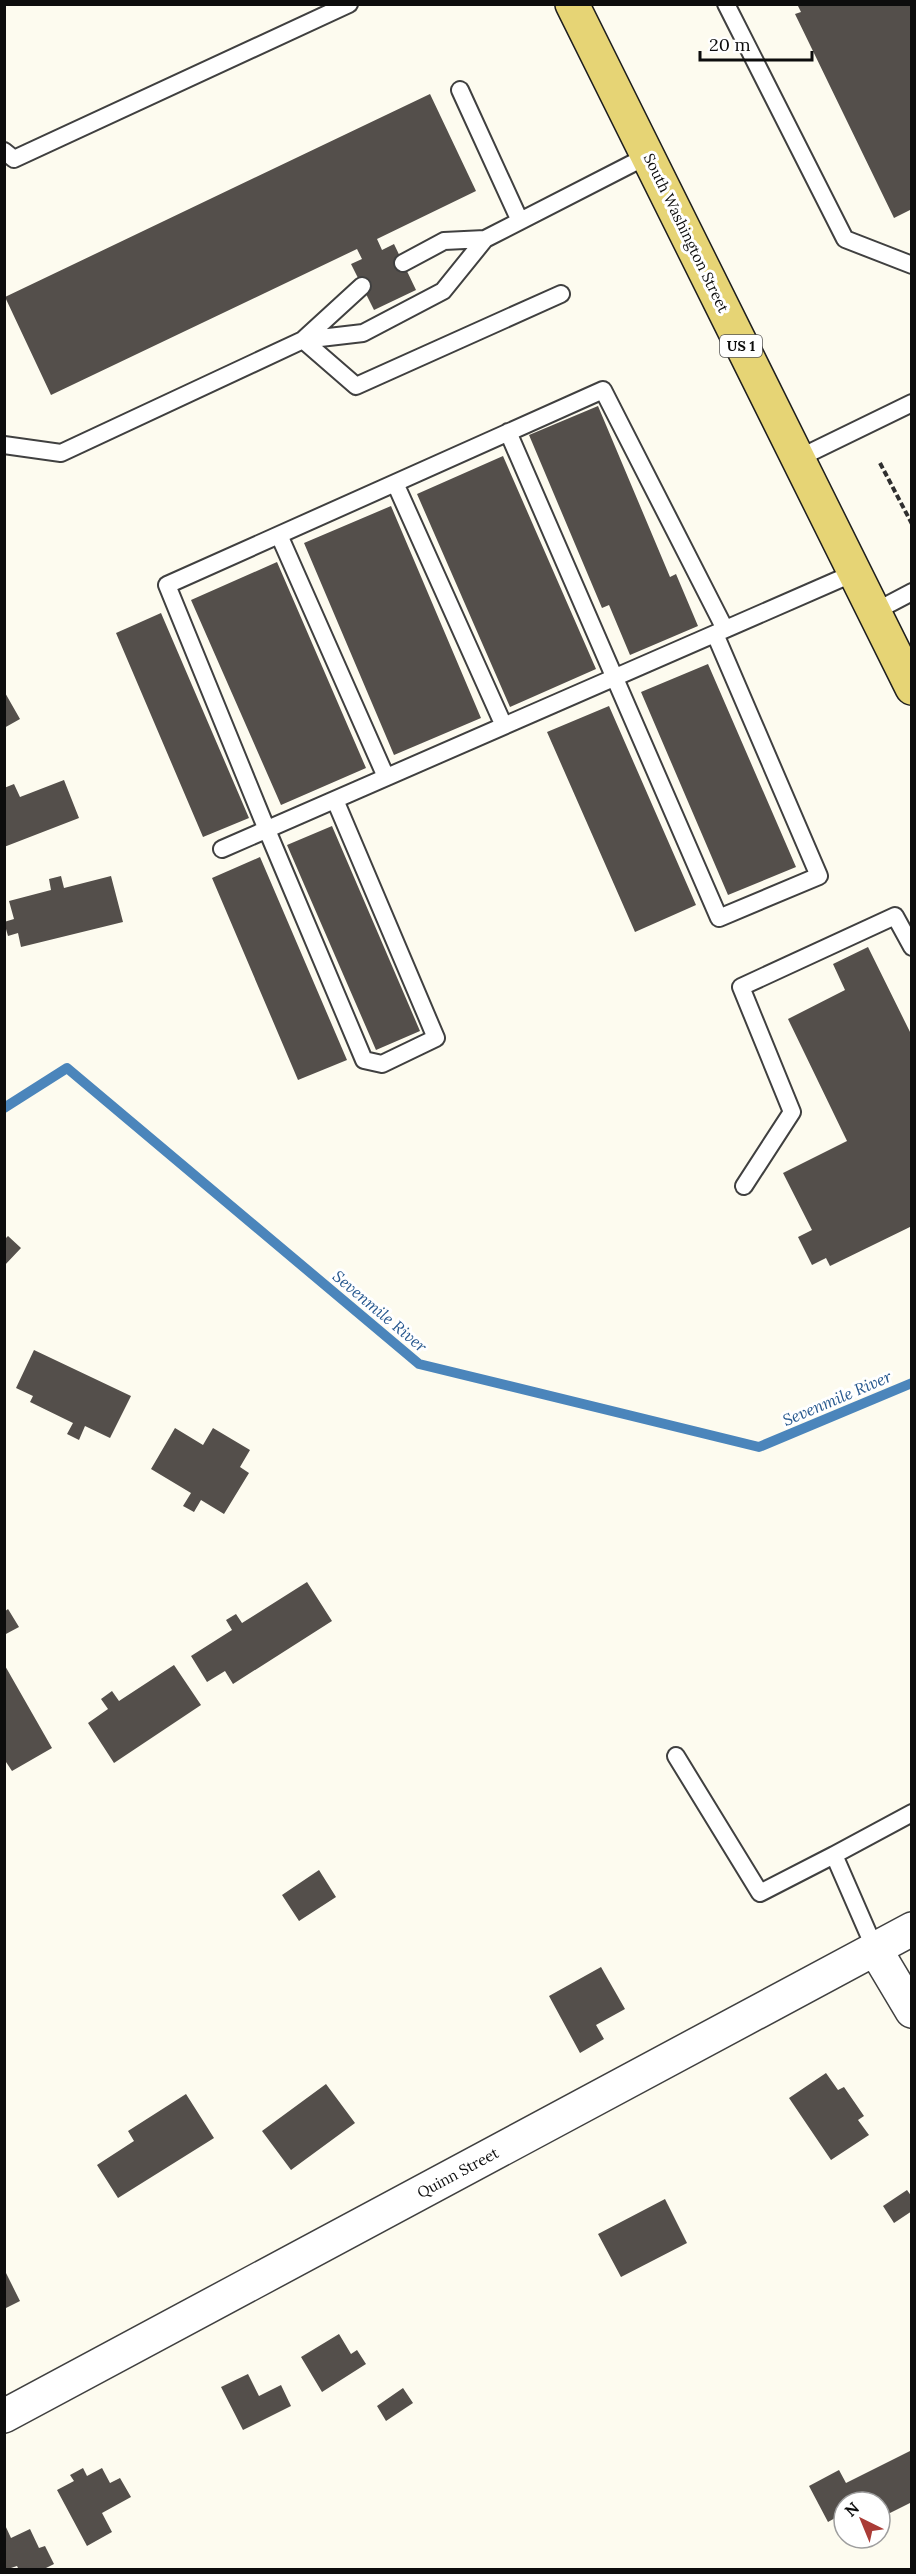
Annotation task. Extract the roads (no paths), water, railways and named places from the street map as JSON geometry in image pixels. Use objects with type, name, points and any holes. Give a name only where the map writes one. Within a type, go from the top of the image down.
[{"type":"main road","name":"South Washington Street","points":[[572,4],[912,688]]},
{"type":"street","name":"Quinn Street","points":[[4,2416],[912,1929]]},
{"type":"street","points":[[875,1949],[912,2011]]},
{"type":"lane","points":[[4,151],[14,159],[349,4]]},
{"type":"lane","points":[[726,4],[845,240],[912,265]]},
{"type":"lane","points":[[460,90],[520,220]]},
{"type":"lane","points":[[303,340],[363,333],[443,291],[485,239],[647,156]]},
{"type":"lane","points":[[403,263],[444,241],[485,239]]},
{"type":"lane","points":[[4,445],[61,453],[303,340],[362,285]]},
{"type":"lane","points":[[303,340],[356,386],[561,294]]},
{"type":"lane","points":[[335,800],[436,1038],[382,1064],[364,1060],[167,585],[508,432],[603,390],[720,631],[819,876],[720,918],[508,432]]},
{"type":"lane","points":[[797,459],[912,403]]},
{"type":"lane","points":[[395,483],[504,726]]},
{"type":"lane","points":[[279,535],[386,777]]},
{"type":"lane","points":[[222,849],[854,573]]},
{"type":"lane","points":[[874,612],[912,592]]},
{"type":"lane","points":[[744,1186],[792,1112],[741,987],[894,916],[912,947]]},
{"type":"lane","points":[[676,1756],[760,1893],[912,1813]]},
{"type":"lane","points":[[834,1855],[875,1949]]},
{"type":"waterway","name":"Sevenmile River","points":[[4,1108],[67,1068],[419,1364],[759,1447],[912,1383]]}]
